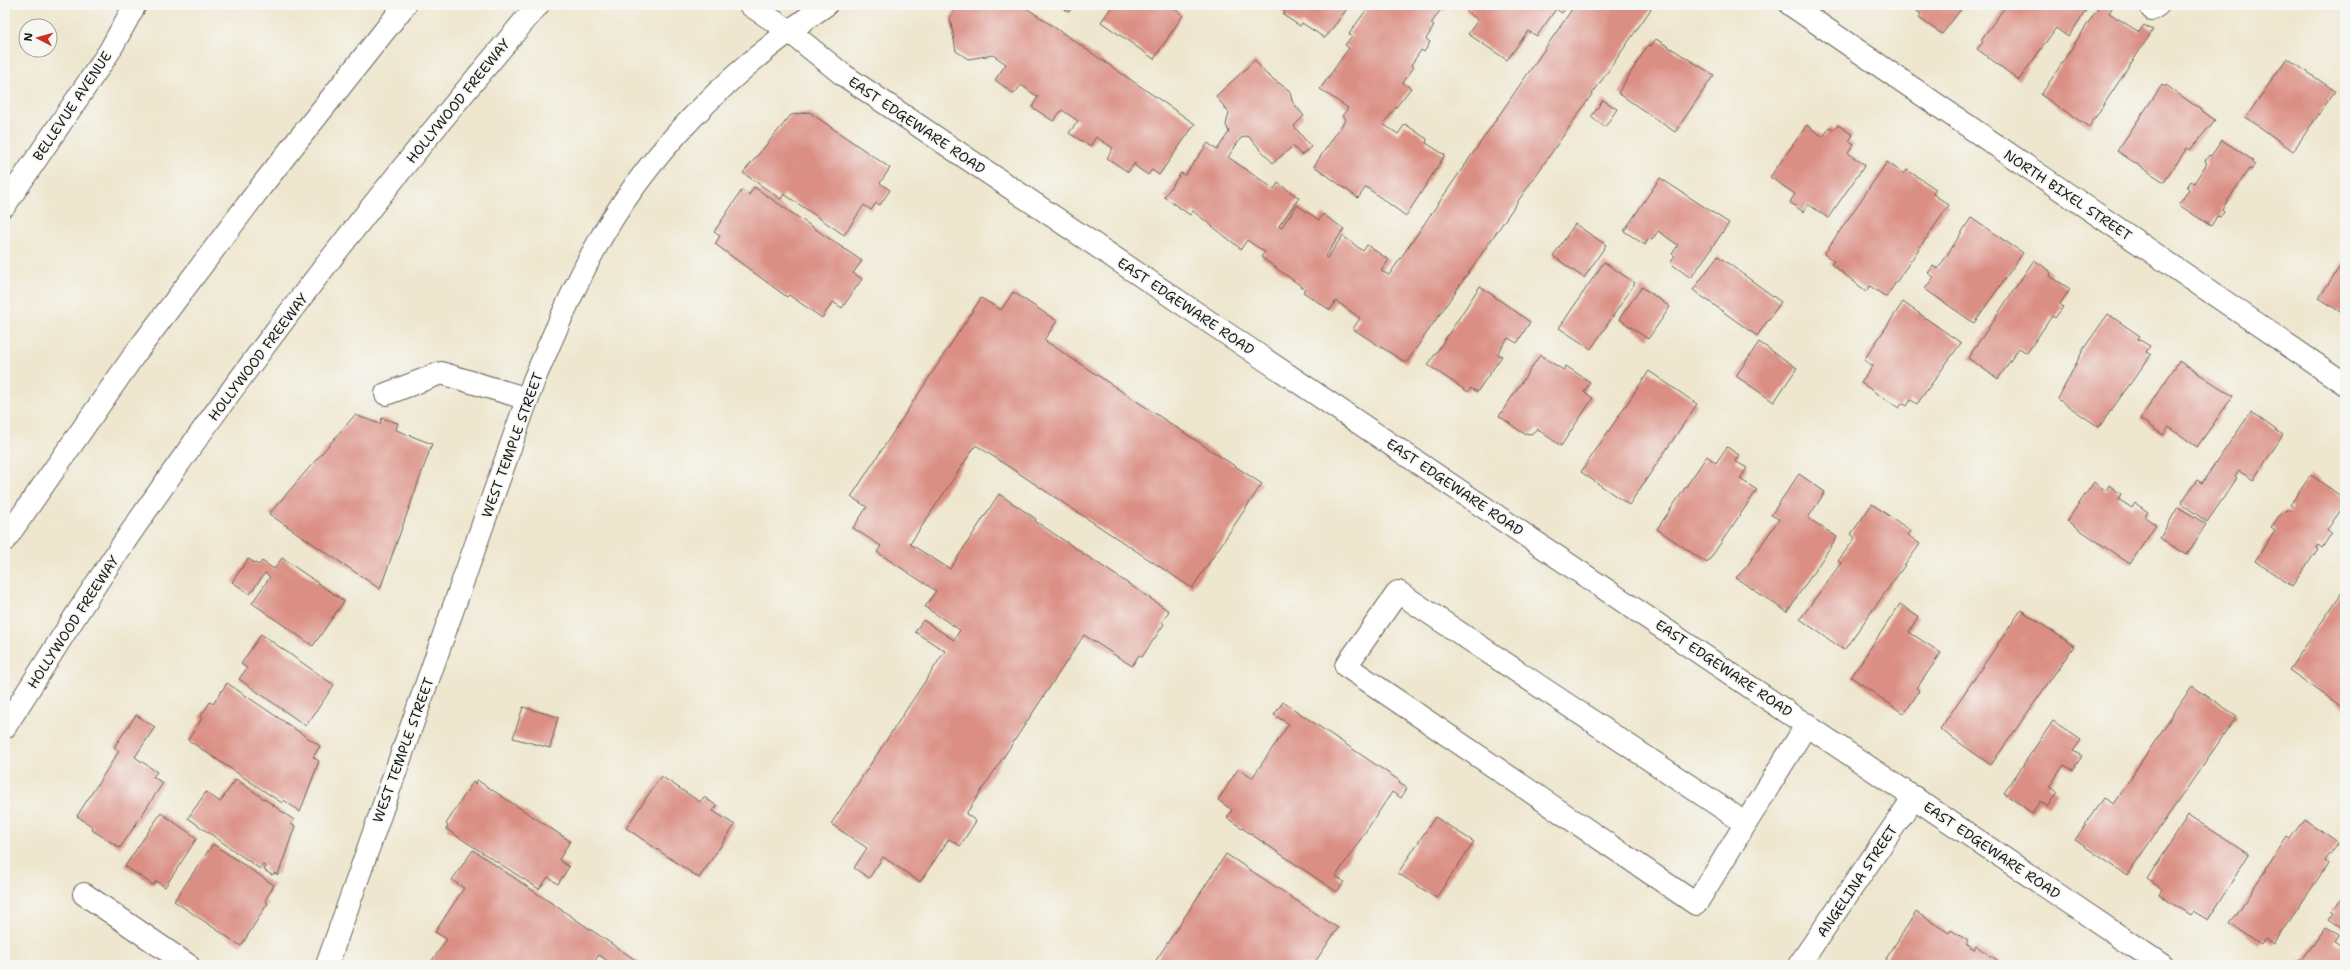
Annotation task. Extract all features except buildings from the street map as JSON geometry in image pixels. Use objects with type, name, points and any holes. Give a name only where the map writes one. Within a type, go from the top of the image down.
[{"type":"main road","name":"BELLEVUE AVENUE","points":[[5,205],[109,52],[135,5]]},
{"type":"main road","points":[[109,52],[144,5]]},
{"type":"main road","points":[[5,540],[140,347],[263,184],[406,5]]},
{"type":"main road","name":"HOLLYWOOD FREEWAY","points":[[5,727],[102,575],[216,413],[352,234],[470,84],[538,5]]},
{"type":"main road","name":"EAST EDGEWARE ROAD","points":[[750,5],[789,31],[842,74],[2162,965]]},
{"type":"main road","name":"WEST TEMPLE STREET","points":[[327,965],[528,399],[561,315],[592,253],[631,192],[677,134],[732,78],[789,31],[826,5]]},
{"type":"main road","name":"NORTH BIXEL STREET","points":[[1791,5],[2345,384]]},
{"type":"main road","points":[[386,394],[441,373],[528,399]]},
{"type":"main road","points":[[1745,823],[1398,592],[1346,666],[1696,904],[1807,724]]},
{"type":"main road","name":"ANGELINA STREET","points":[[1800,965],[1914,797]]},
{"type":"main road","points":[[84,894],[188,965]]}]
